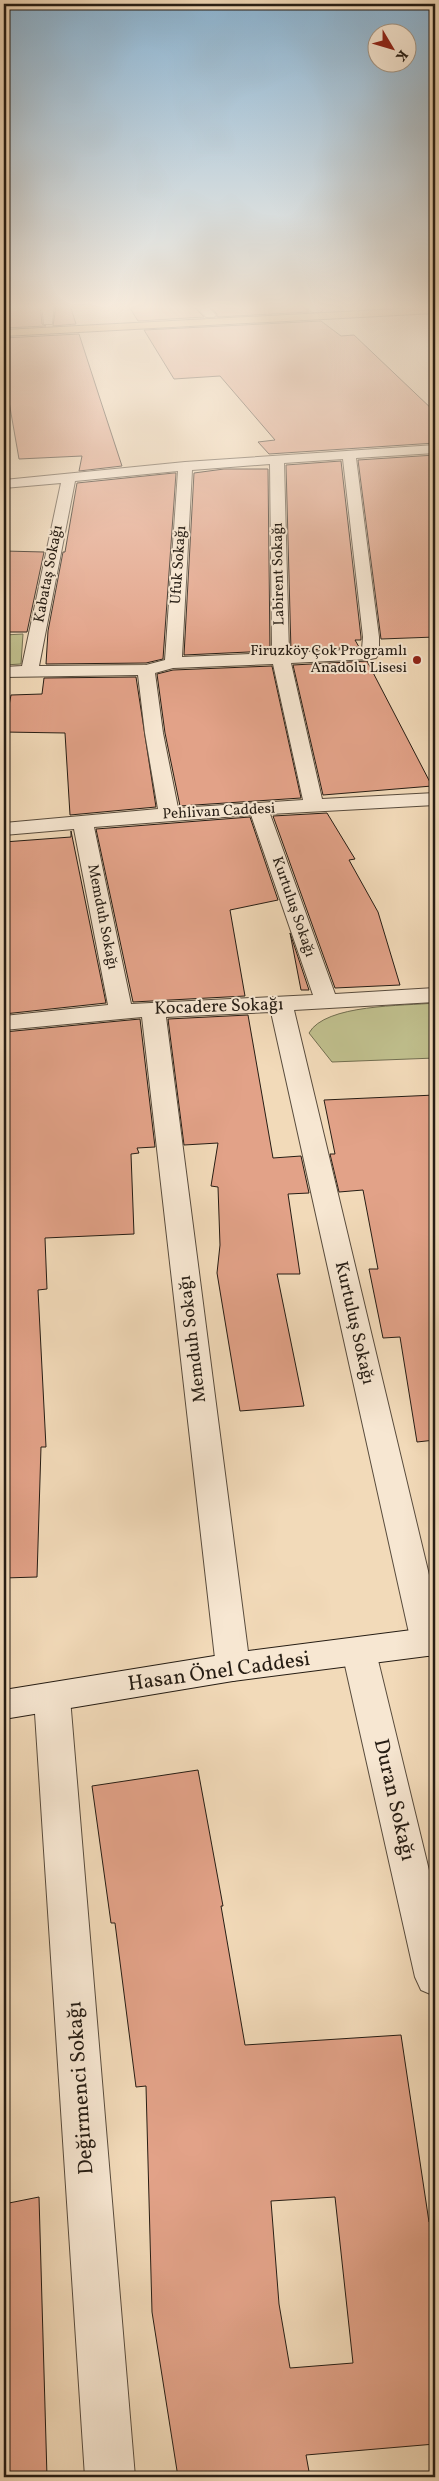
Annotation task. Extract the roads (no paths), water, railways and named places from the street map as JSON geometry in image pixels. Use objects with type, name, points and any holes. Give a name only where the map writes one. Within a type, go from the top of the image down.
[{"type":"street","points":[[4,484],[185,466],[435,449]]},
{"type":"street","points":[[4,672],[30,670],[146,670],[173,663],[370,654],[371,637],[349,456]]},
{"type":"street","name":"Labirent Sokağı","points":[[277,459],[280,659],[314,806]]},
{"type":"street","name":"Ufuk Sokağı","points":[[173,663],[185,466]]},
{"type":"street","name":"Kabataş Sokağı","points":[[30,670],[69,478]]},
{"type":"street","points":[[146,670],[154,733],[169,814]]},
{"type":"street","name":"Pehlivan Caddesi","points":[[4,829],[169,814],[260,811],[435,799]]},
{"type":"street","name":"Kurtuluş Sokağı","points":[[260,811],[327,1002]]},
{"type":"street","name":"Memduh Sokağı","points":[[83,822],[120,1011]]},
{"type":"street","name":"Kocadere Sokağı","points":[[4,1023],[120,1011],[281,1005],[435,995]]},
{"type":"street","name":"Kurtuluş Sokağı","points":[[281,1005],[431,1641]]},
{"type":"street","name":"Memduh Sokağı","points":[[153,1010],[233,1667]]},
{"type":"street","name":"Hasan Önel Caddesi","points":[[4,1706],[233,1667],[359,1652],[431,1641]]},
{"type":"street","name":"Duran Sokağı","points":[[359,1652],[435,1977]]},
{"type":"street","name":"Değirmenci Sokağı","points":[[52,1698],[110,2477]]},
{"type":"place","name":"Firuzköy Çok Programlı Anadolu Lisesi","points":[[417,660]]}]
